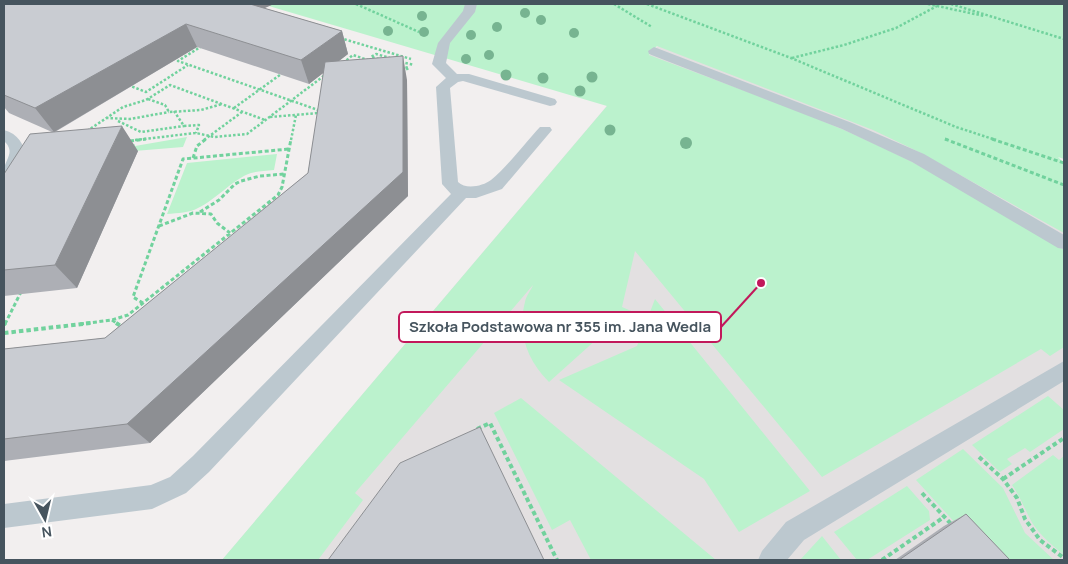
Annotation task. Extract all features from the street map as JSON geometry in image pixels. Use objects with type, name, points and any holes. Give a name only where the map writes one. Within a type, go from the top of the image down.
[{"type":"lane","points":[[454,78],[439,64],[444,43],[469,12],[472,4]]},
{"type":"lane","points":[[654,51],[847,126],[918,158],[1064,243]]},
{"type":"lane","points":[[546,130],[496,185],[476,192],[462,192],[450,184],[443,87],[454,78],[472,78],[550,102]]},
{"type":"lane","points":[[4,135],[13,140],[18,149],[17,160],[4,176]]},
{"type":"lane","points":[[4,516],[152,497],[178,485],[201,464],[462,192]]},
{"type":"lane","points":[[771,560],[795,530],[1064,370]]},
{"type":"path","points":[[614,4],[646,25]]},
{"type":"path","points":[[647,4],[791,58],[956,127],[1064,162]]},
{"type":"path","points":[[928,4],[1004,20]]},
{"type":"path","points":[[951,4],[1064,39]]},
{"type":"path","points":[[791,58],[844,45],[896,28],[937,6]]},
{"type":"path","points":[[333,36],[419,62],[414,66],[376,54],[371,57],[390,63]]},
{"type":"path","points":[[207,43],[178,62],[318,110],[317,113]]},
{"type":"path","points":[[338,66],[353,55],[379,63]]},
{"type":"path","points":[[125,84],[146,92],[189,65]]},
{"type":"path","points":[[397,69],[406,72],[409,68],[400,66]]},
{"type":"path","points":[[234,108],[286,71]]},
{"type":"path","points":[[126,142],[196,133],[210,136],[247,134],[330,72]]},
{"type":"path","points":[[85,132],[123,107],[148,99],[170,85],[266,120]]},
{"type":"path","points":[[148,99],[164,106],[169,112]]},
{"type":"path","points":[[118,121],[174,111],[201,110],[222,104]]},
{"type":"path","points":[[174,111],[184,126]]},
{"type":"path","points":[[192,158],[196,146],[242,111]]},
{"type":"path","points":[[269,117],[327,112]]},
{"type":"path","points":[[4,333],[112,320],[128,315],[278,195],[282,187],[296,115]]},
{"type":"path","points":[[106,118],[118,121],[141,132],[199,125],[196,133]]},
{"type":"path","points":[[136,140],[141,132]]},
{"type":"path","points":[[143,302],[133,297],[183,159],[289,149]]},
{"type":"path","points":[[159,226],[200,212],[219,200],[235,184],[241,181],[260,176],[284,174]]},
{"type":"path","points":[[200,212],[210,214],[217,223],[230,233]]},
{"type":"path","points":[[243,223],[251,227]]},
{"type":"path","points":[[4,325],[23,287]]},
{"type":"path","points":[[154,294],[162,298]]},
{"type":"path","points":[[112,320],[127,331]]},
{"type":"path","points":[[472,431],[490,424],[557,560]]},
{"type":"path","points":[[955,435],[1003,479],[1017,498],[1025,519],[1040,540],[1064,558]]},
{"type":"path","points":[[1003,479],[1064,438]]},
{"type":"path","points":[[898,468],[957,531]]},
{"type":"path","points":[[882,560],[944,517]]},
{"type":"shaded area","points":[[661,42],[1064,199],[1064,560],[222,560]]},
{"type":"green space","points":[[262,4],[1064,4],[1064,159],[1058,157],[1064,163],[1064,233],[919,152],[873,130],[657,46],[649,55],[802,113],[892,152],[980,199],[1064,250],[1064,347],[1050,356],[1041,349],[822,477],[635,251],[622,307],[645,317],[632,341],[607,330],[549,382],[535,365],[523,335],[522,324],[525,302],[533,285],[355,493],[363,500],[318,560],[222,560],[607,106]]},
{"type":"green space","points":[[187,137],[183,147],[49,158],[135,144],[135,146]]},
{"type":"green space","points":[[277,154],[274,170],[254,172],[244,176],[195,210],[167,214],[187,163]]},
{"type":"green space","points":[[655,299],[810,491],[739,532],[704,479],[559,380],[637,346]]},
{"type":"green space","points":[[1048,396],[1064,410],[1064,429],[1030,452],[1025,448],[1007,459],[1012,464],[1000,472],[972,445]]},
{"type":"green space","points":[[521,398],[716,560],[591,560],[570,520],[552,530],[494,413]]},
{"type":"green space","points":[[963,449],[1003,488],[1025,533],[1054,560],[989,560],[916,480]]},
{"type":"green space","points":[[1053,455],[1059,460],[1064,456],[1064,555],[1047,541],[1036,528],[1012,485]]},
{"type":"green space","points":[[907,486],[929,511],[930,520],[867,560],[857,560],[834,532]]},
{"type":"green space","points":[[822,536],[841,560],[800,560]]},
{"type":"building","points":[[4,4],[250,4],[342,31],[301,60],[186,24],[35,108],[4,95]]},
{"type":"building","points":[[403,56],[403,172],[127,424],[4,439],[4,349],[105,338],[308,173],[325,62]]},
{"type":"building","points":[[122,126],[55,265],[4,270],[4,174],[30,134]]},
{"type":"building","points":[[480,427],[544,560],[328,560],[400,463]]},
{"type":"building","points":[[966,514],[1010,560],[899,560]]},
{"type":"place","name":"Szkoła Podstawowa nr 355 im. Jana Wedla","points":[[761,283]]}]
